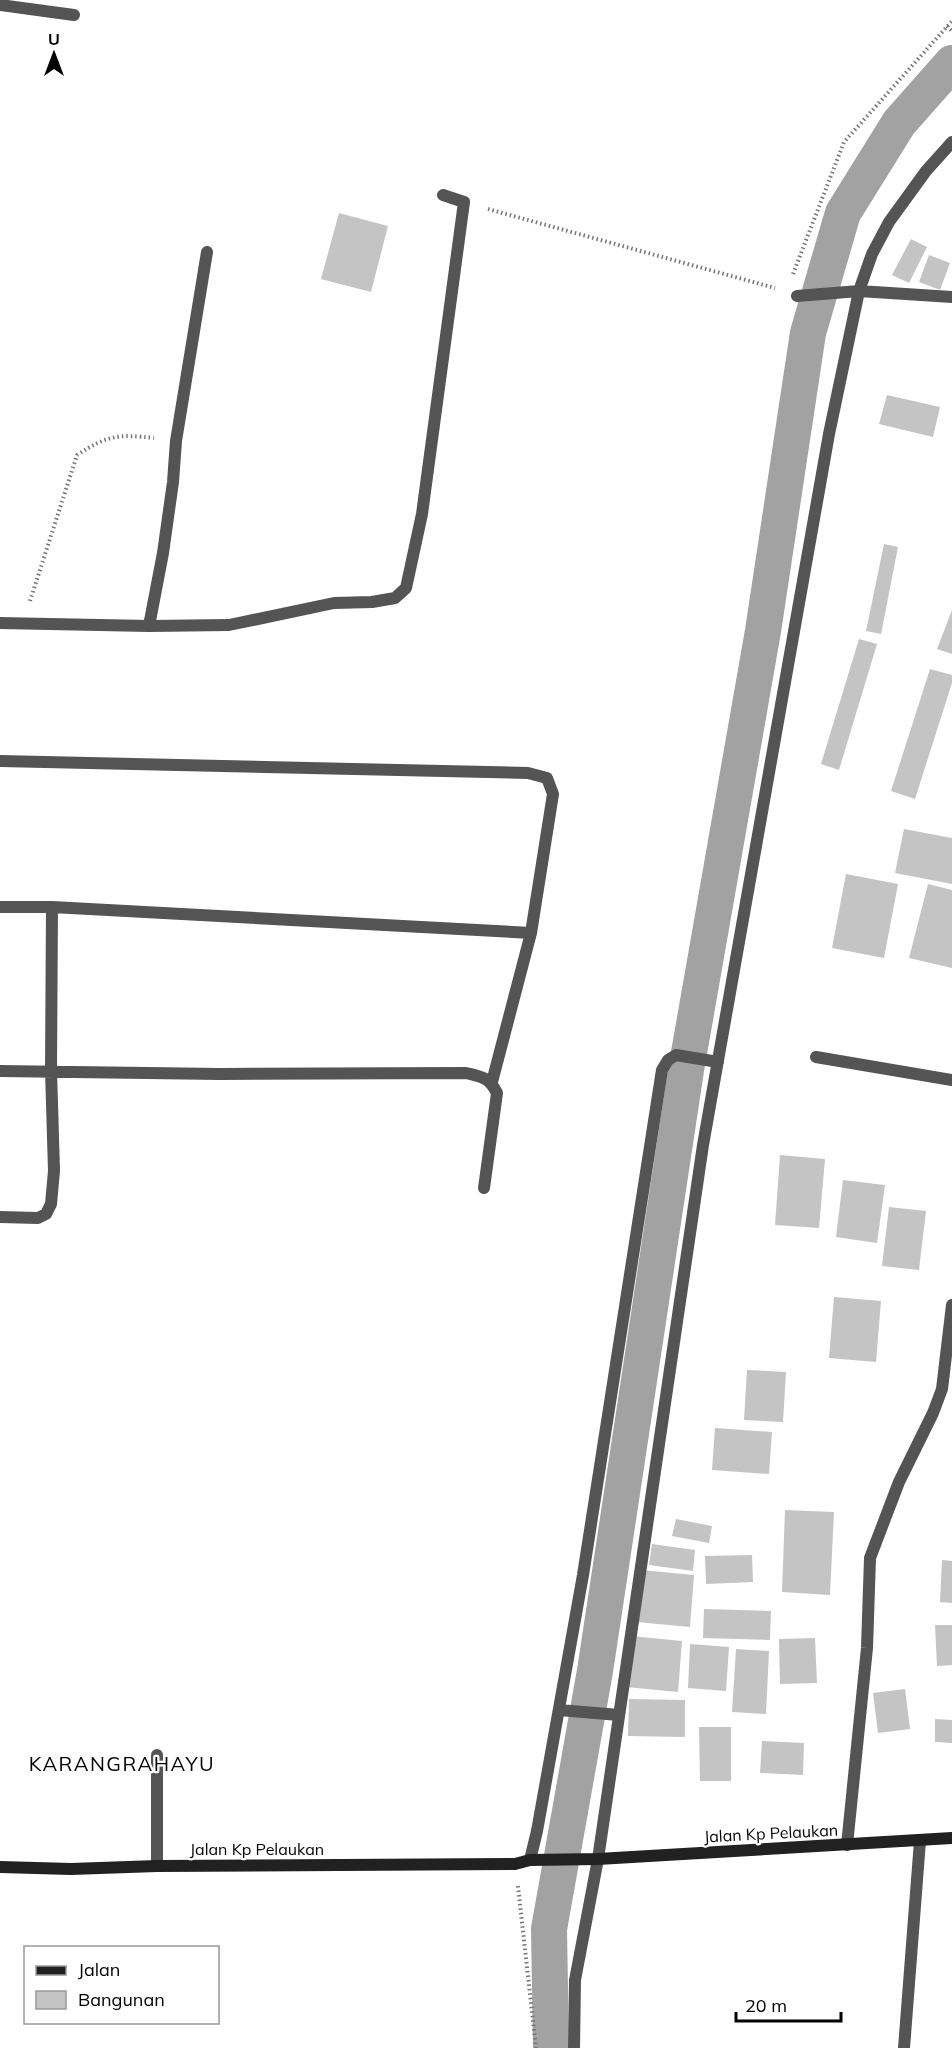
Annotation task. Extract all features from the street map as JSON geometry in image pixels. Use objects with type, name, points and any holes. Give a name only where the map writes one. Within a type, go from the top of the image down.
[{"type":"street","points":[[8,4],[74,15]]},
{"type":"street","points":[[574,2048],[575,1980],[619,1715],[713,1061],[829,434],[859,291],[872,254],[889,222],[926,171],[952,142]]},
{"type":"street","points":[[0,623],[22,625],[229,625],[333,603],[372,602],[395,598],[406,588],[422,514],[464,202],[443,195]]},
{"type":"street","points":[[149,626],[167,523],[176,441],[207,252]]},
{"type":"street","points":[[792,293],[834,294],[859,291],[952,297]]},
{"type":"street","points":[[0,761],[528,772],[547,778],[553,794],[531,933],[492,1082]]},
{"type":"street","points":[[0,907],[52,907],[531,933]]},
{"type":"street","points":[[0,1217],[39,1218],[46,1214],[51,1204],[54,1171],[51,1070],[52,907]]},
{"type":"street","points":[[530,1860],[583,1575],[662,1070],[668,1060],[676,1055],[713,1061]]},
{"type":"street","points":[[816,1057],[952,1080]]},
{"type":"street","points":[[0,1071],[220,1074],[466,1072],[492,1082],[497,1093],[484,1188]]},
{"type":"street","points":[[847,1845],[867,1648],[870,1558],[899,1482],[933,1413],[942,1389],[952,1305]]},
{"type":"street","points":[[559,1710],[619,1715]]},
{"type":"street","points":[[156,1866],[157,1755]]},
{"type":"street","name":"Jalan Kp Pelaukan","points":[[0,1867],[71,1869],[156,1866],[515,1864],[530,1860],[595,1859],[952,1838]]},
{"type":"street","points":[[904,2048],[920,1841]]},
{"type":"path","points":[[464,202],[792,293],[844,142],[952,21]]},
{"type":"path","points":[[947,26],[952,31]]},
{"type":"path","points":[[22,625],[77,455],[96,443],[123,435],[176,441]]},
{"type":"path","points":[[515,1864],[536,2048]]},
{"type":"building","points":[[339,213],[388,226],[371,292],[321,279]]},
{"type":"building","points":[[911,239],[927,247],[909,283],[892,275]]},
{"type":"building","points":[[929,255],[950,263],[940,290],[919,282]]},
{"type":"building","points":[[887,395],[940,407],[933,437],[879,424]]},
{"type":"building","points":[[884,544],[898,547],[881,634],[866,631]]},
{"type":"building","points":[[952,610],[952,654],[937,649]]},
{"type":"building","points":[[859,639],[877,644],[839,770],[821,764]]},
{"type":"building","points":[[930,669],[952,675],[952,683],[915,799],[891,791]]},
{"type":"building","points":[[904,829],[952,838],[952,884],[895,873]]},
{"type":"building","points":[[846,874],[898,884],[884,958],[832,948]]},
{"type":"building","points":[[928,884],[952,890],[952,968],[909,958]]},
{"type":"building","points":[[780,1155],[825,1159],[819,1228],[775,1225]]},
{"type":"building","points":[[843,1180],[885,1185],[877,1243],[836,1237]]},
{"type":"building","points":[[889,1207],[926,1211],[919,1270],[882,1266]]},
{"type":"building","points":[[834,1297],[881,1301],[876,1362],[829,1358]]},
{"type":"building","points":[[747,1370],[786,1372],[783,1422],[744,1420]]},
{"type":"building","points":[[715,1428],[772,1432],[769,1474],[712,1470]]},
{"type":"building","points":[[785,1510],[834,1512],[830,1595],[782,1592]]},
{"type":"building","points":[[676,1519],[712,1526],[709,1543],[672,1536]]},
{"type":"building","points":[[652,1544],[695,1550],[693,1571],[649,1565]]},
{"type":"building","points":[[752,1555],[753,1582],[706,1584],[705,1556]]},
{"type":"building","points":[[942,1560],[952,1561],[952,1603],[940,1602]]},
{"type":"building","points":[[641,1570],[694,1575],[690,1627],[637,1622]]},
{"type":"building","points":[[704,1609],[771,1611],[770,1640],[703,1638]]},
{"type":"building","points":[[935,1625],[952,1625],[952,1665],[937,1666]]},
{"type":"building","points":[[631,1636],[682,1641],[678,1692],[626,1687]]},
{"type":"building","points":[[815,1638],[817,1683],[780,1684],[779,1639]]},
{"type":"building","points":[[690,1644],[729,1647],[726,1691],[688,1688]]},
{"type":"building","points":[[736,1649],[769,1651],[766,1714],[732,1712]]},
{"type":"building","points":[[905,1689],[910,1729],[878,1733],[873,1693]]},
{"type":"building","points":[[629,1699],[685,1700],[685,1737],[628,1736]]},
{"type":"building","points":[[935,1719],[952,1720],[952,1743],[935,1742]]},
{"type":"building","points":[[699,1727],[731,1727],[731,1781],[700,1781]]},
{"type":"building","points":[[762,1741],[804,1743],[803,1775],[760,1773]]},
{"type":"waterway","points":[[551,2048],[549,1929],[595,1671],[686,1070],[763,631],[808,333],[843,213],[899,123],[952,63]]},
{"type":"district","name":"KARANGRAHAYU","points":[[122,1763]]}]
